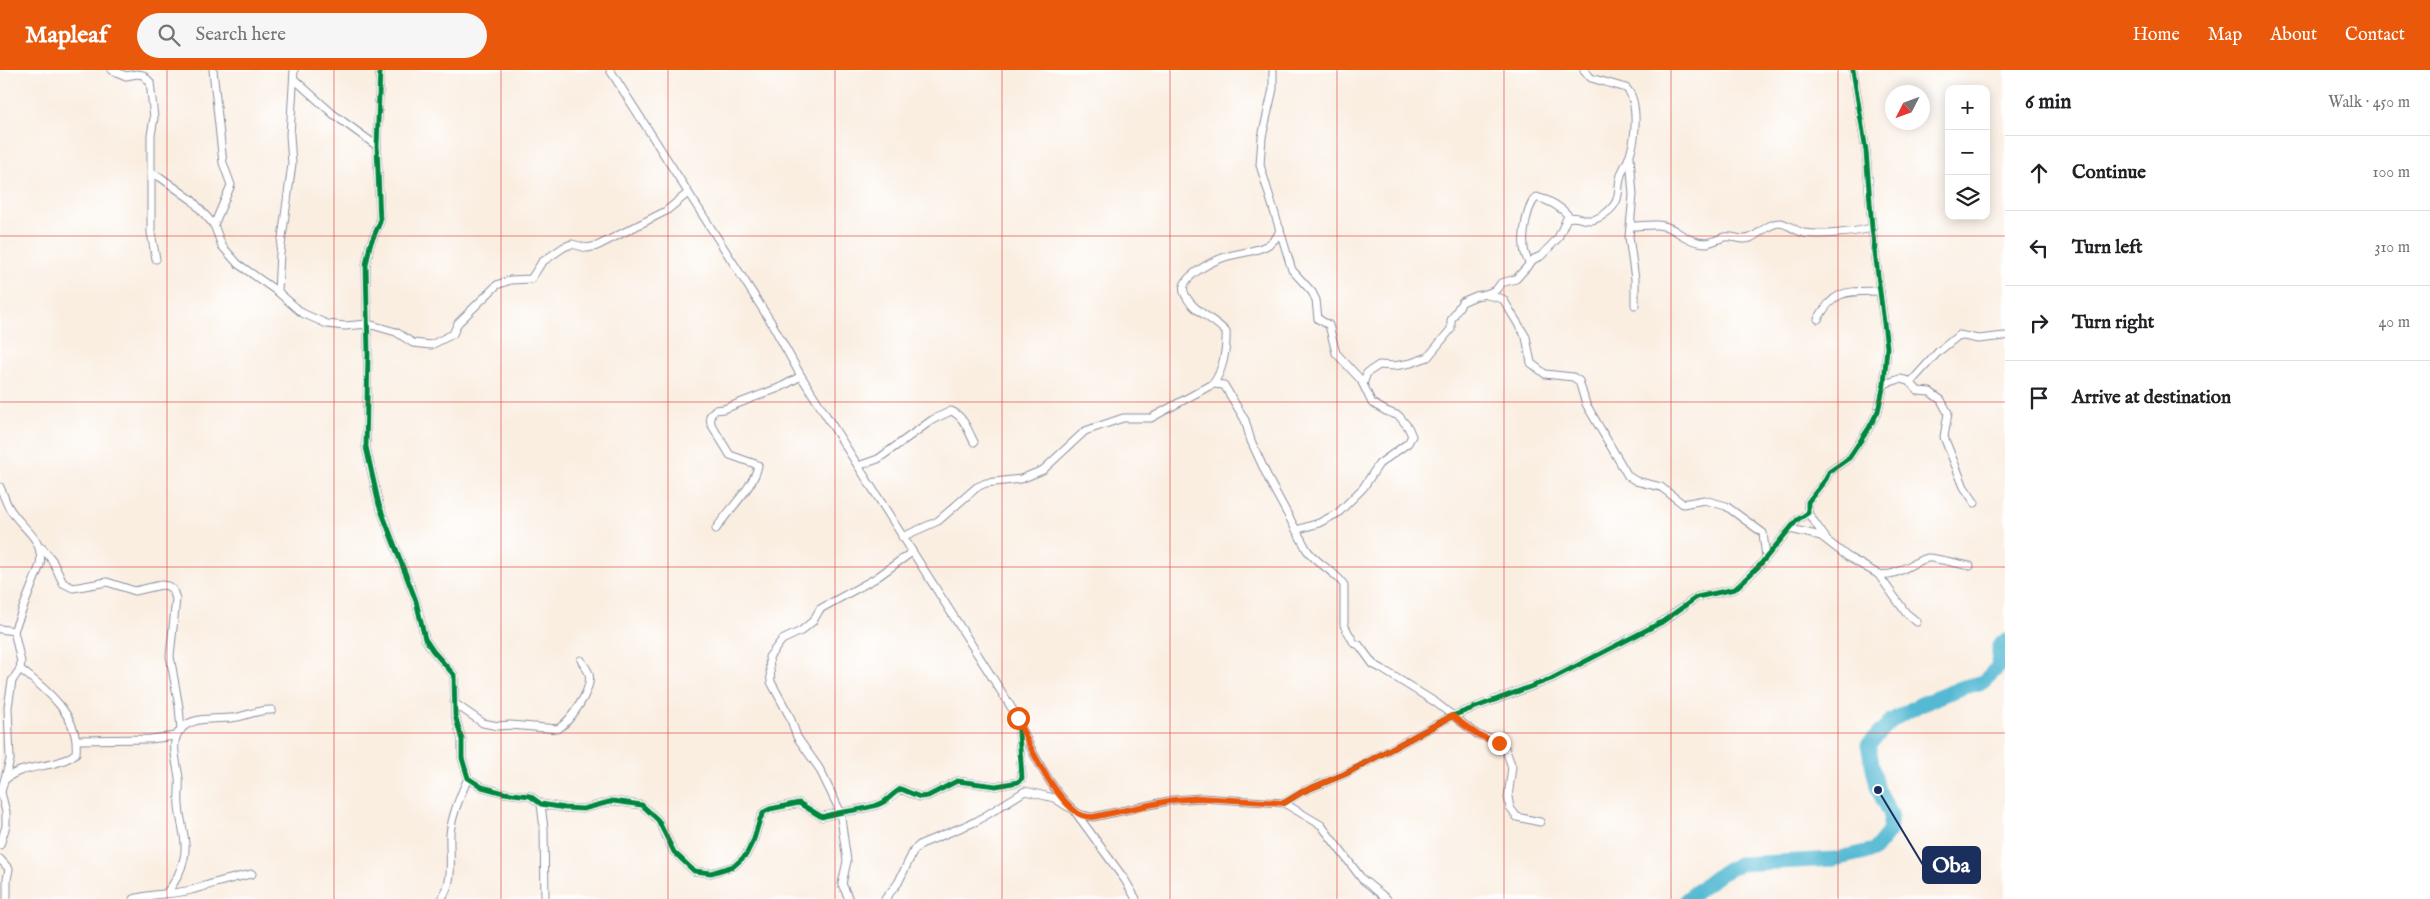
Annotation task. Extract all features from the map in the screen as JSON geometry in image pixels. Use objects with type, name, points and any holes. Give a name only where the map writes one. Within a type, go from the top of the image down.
[{"type":"street","points":[[112,70],[126,76],[143,75],[150,82],[154,118],[151,135],[151,233],[156,259]]},
{"type":"street","points":[[213,70],[222,163],[231,185],[214,225]]},
{"type":"street","points":[[278,292],[280,253],[292,164],[290,135],[294,70]]},
{"type":"street","points":[[380,70],[377,146],[381,214],[380,222],[368,254],[366,447],[379,505],[416,601],[425,639],[454,675],[455,715],[462,740],[462,758],[468,778],[455,810],[450,835],[450,875],[446,893],[441,899]]},
{"type":"street","points":[[610,70],[771,322],[801,376],[1018,718],[1024,733],[1051,782],[1125,880],[1136,899]]},
{"type":"street","points":[[1273,70],[1272,89],[1262,137],[1260,164],[1292,270],[1312,292],[1316,300],[1317,316],[1321,321],[1329,325],[1336,353],[1363,384],[1372,403],[1399,416],[1408,427],[1411,440],[1379,464],[1363,488],[1338,513],[1320,523],[1296,530]]},
{"type":"street","points":[[1584,70],[1587,76],[1591,78],[1620,85],[1630,92],[1634,100],[1635,124],[1630,154],[1633,195],[1629,222],[1631,226],[1629,237],[1635,279],[1634,305]]},
{"type":"street","points":[[1853,70],[1866,151],[1872,228],[1887,347],[1884,384],[1878,411],[1869,428],[1849,458],[1829,472],[1808,502],[1808,513],[1826,539],[1848,557],[1878,574],[1891,576],[1911,564],[1933,557],[1957,566],[1970,566]]},
{"type":"street","points":[[294,79],[333,114],[377,146]]},
{"type":"street","points":[[1530,263],[1526,259],[1523,246],[1526,212],[1536,197],[1564,210],[1570,217],[1585,221],[1594,220],[1611,209],[1620,192],[1620,176],[1630,154]]},
{"type":"street","points":[[151,173],[160,177],[192,200],[214,225],[222,246],[238,264],[278,292],[302,313],[327,324],[345,326],[368,324],[396,332],[414,343],[431,345],[453,334],[458,323],[497,285],[510,280],[531,279],[542,262],[564,248],[572,244],[587,248],[597,246],[666,211],[688,193]]},
{"type":"street","points":[[1363,384],[1367,373],[1379,365],[1411,364],[1428,357],[1451,329],[1451,320],[1462,302],[1496,290],[1501,283],[1516,279],[1530,263],[1558,238],[1566,218],[1570,217]]},
{"type":"street","points":[[1631,226],[1660,226],[1672,229],[1687,239],[1699,243],[1717,241],[1724,237],[1740,240],[1751,238],[1759,231],[1778,223],[1789,225],[1797,231],[1811,234],[1853,233],[1872,228]]},
{"type":"street","points":[[902,537],[938,521],[977,487],[986,483],[1021,479],[1043,470],[1085,431],[1123,418],[1151,418],[1212,384],[1218,377],[1224,357],[1226,332],[1191,303],[1184,293],[1183,286],[1186,279],[1223,258],[1267,246],[1276,240],[1280,229]]},
{"type":"street","points":[[1818,319],[1831,299],[1841,293],[1855,290],[1880,291]]},
{"type":"street","points":[[1486,294],[1503,298],[1526,337],[1531,363],[1537,370],[1545,374],[1573,377],[1579,381],[1586,404],[1628,476],[1636,481],[1661,487],[1682,504],[1704,500],[1726,506],[1762,533],[1766,558]]},
{"type":"street","points":[[1910,382],[1938,352],[1959,335],[1978,339],[2005,336]]},
{"type":"street","points":[[716,529],[742,496],[758,465],[730,455],[711,424],[710,416],[715,410],[724,409],[781,387],[801,376]]},
{"type":"street","points":[[1884,384],[1900,378],[1910,382],[1918,391],[1935,395],[1946,408],[1948,421],[1944,436],[1964,487],[1975,503]]},
{"type":"street","points":[[1212,384],[1224,385],[1235,401],[1246,420],[1251,441],[1270,482],[1315,560],[1335,574],[1344,585],[1344,625],[1354,643],[1359,645],[1374,664],[1435,702],[1478,735],[1493,739],[1505,748],[1512,767],[1508,797],[1510,808],[1517,817],[1540,822]]},
{"type":"street","points":[[858,466],[878,459],[932,420],[951,411],[963,420],[974,442]]},
{"type":"street","points":[[0,487],[11,511],[52,560],[63,582],[72,588],[107,582],[135,591],[161,585],[168,586],[173,590],[176,599],[170,656],[179,707],[178,733],[175,745],[180,781],[179,805],[184,838],[184,857],[174,884],[167,892]]},
{"type":"street","points":[[1284,803],[1302,792],[1345,774],[1452,716],[1551,679],[1662,622],[1697,597],[1735,589],[1766,558],[1797,520],[1808,513]]},
{"type":"street","points":[[1790,529],[1812,533],[1826,539]]},
{"type":"street","points":[[0,845],[6,826],[6,812],[1,792],[10,760],[8,712],[12,681],[20,669],[18,644],[14,631],[40,565],[42,554],[40,546]]},
{"type":"street","points":[[849,899],[842,884],[847,861],[840,811],[819,768],[796,737],[790,717],[771,682],[769,658],[774,648],[782,640],[802,631],[820,609],[876,578],[912,552]]},
{"type":"street","points":[[1878,574],[1906,612],[1917,622]]},
{"type":"street","points":[[0,630],[14,631]]},
{"type":"street","points":[[454,703],[483,723],[498,726],[510,725],[558,729],[573,716],[588,682],[589,674],[581,660]]},
{"type":"street","points":[[4,781],[11,774],[69,759],[76,752],[78,740],[64,709],[20,669]]},
{"type":"street","points":[[78,740],[150,740],[178,733],[196,721],[234,718],[264,709],[272,710]]},
{"type":"street","points":[[0,712],[8,712]]},
{"type":"street","points":[[468,778],[482,787],[530,796],[541,804],[583,809],[613,801],[642,805],[658,820],[674,852],[694,871],[712,873],[734,866],[746,855],[754,839],[760,818],[770,809],[799,803],[822,817],[840,811],[855,811],[879,805],[901,789],[920,797],[928,796],[957,781],[996,786],[1018,782],[1022,778],[1018,718]]},
{"type":"street","points":[[885,899],[898,883],[914,850],[921,844],[977,821],[1025,791],[1054,798],[1073,810],[1093,817],[1173,800],[1200,798],[1284,803],[1321,825],[1362,879],[1387,899]]},
{"type":"street","points":[[541,804],[544,829],[545,899]]},
{"type":"street","points":[[0,859],[9,868],[6,879],[7,899]]},
{"type":"street","points":[[133,899],[167,892],[191,890],[220,880],[252,874]]},
{"type":"waterway","points":[[1687,899],[1720,874],[1739,864],[1835,859],[1874,850],[1889,832],[1891,814],[1878,790],[1868,745],[1892,720],[1921,704],[1964,687],[1983,682],[1998,667],[1999,646],[2005,641]]},
{"type":"cycle path","points":[[380,70],[377,146],[380,222],[370,245],[366,265],[368,354],[366,447],[379,505],[416,601],[425,639],[454,675],[455,715],[462,740],[462,758],[468,778],[482,787],[504,793],[530,796],[541,804],[565,808],[583,809],[613,801],[642,805],[658,820],[674,852],[694,871],[711,873],[734,866],[746,855],[754,839],[760,819],[764,812],[770,809],[799,803],[822,817],[881,804],[901,789],[920,797],[928,796],[957,781],[996,786],[1018,782],[1022,778],[1018,718]]},
{"type":"cycle path","points":[[1284,803],[1302,792],[1345,774],[1452,716],[1551,679],[1662,622],[1697,597],[1735,589],[1759,566],[1797,520],[1808,513],[1808,502],[1826,479],[1829,472],[1849,458],[1869,428],[1878,411],[1884,384],[1887,347],[1872,228],[1866,151],[1853,70]]},
{"type":"place","name":"Oba","points":[[1878,790]]},
{"type":"route","points":[[1018,718],[1024,733],[1051,782],[1073,810],[1079,814],[1093,817],[1173,800],[1200,798],[1223,801],[1284,803],[1302,792],[1345,774],[1452,716],[1478,735],[1493,739],[1499,743]]}]
